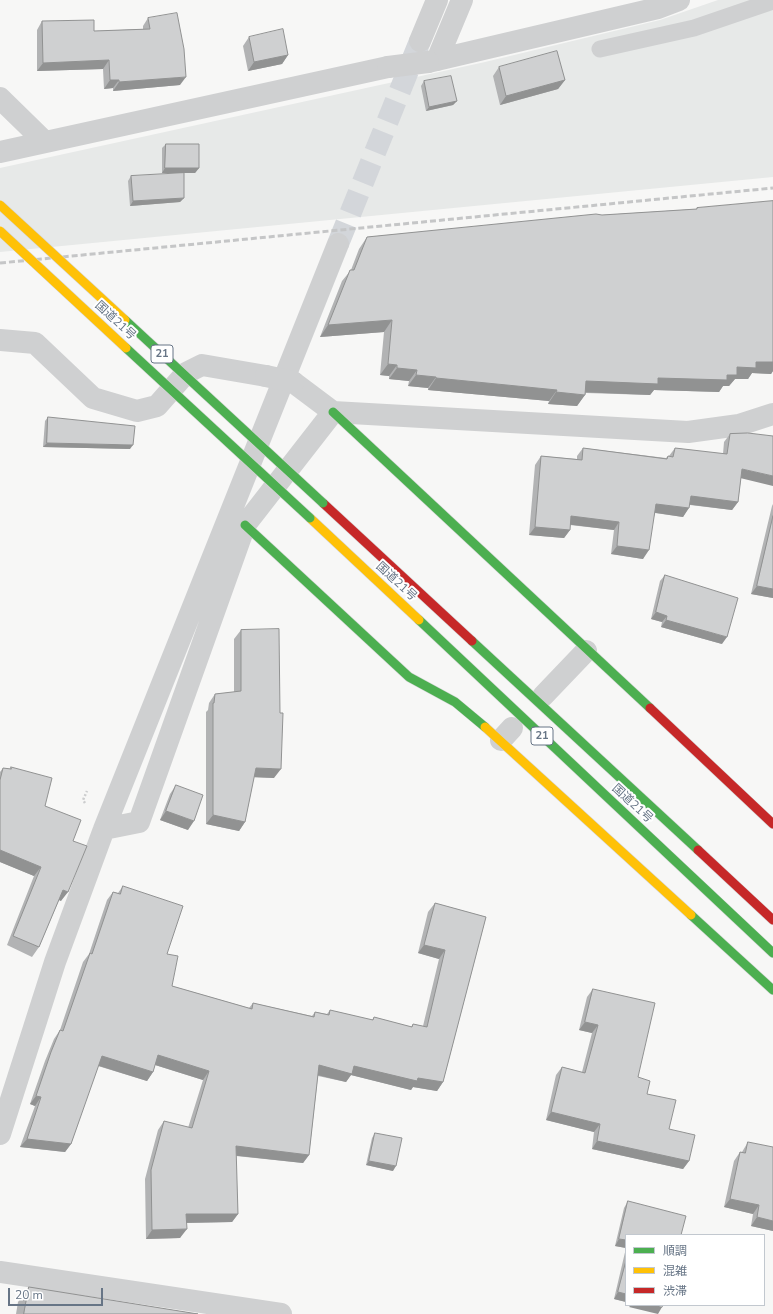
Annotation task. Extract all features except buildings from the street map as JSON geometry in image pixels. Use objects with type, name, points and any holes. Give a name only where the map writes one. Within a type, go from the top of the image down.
[{"type":"main road","name":"国道21号","points":[[0,205],[773,920]]},
{"type":"main road","name":"国道21号","points":[[0,231],[310,518],[773,953]]},
{"type":"main road","points":[[333,412],[586,651],[773,824]]},
{"type":"main road","points":[[245,525],[410,676],[507,734],[773,990]]},
{"type":"street","points":[[420,41],[437,0]]},
{"type":"street","points":[[432,61],[462,0]]},
{"type":"street","points":[[0,152],[388,67],[432,61],[658,8],[680,0]]},
{"type":"street","points":[[0,98],[45,142]]},
{"type":"street","points":[[0,1134],[55,962],[104,829],[338,244]]},
{"type":"street","points":[[0,340],[35,343],[93,398],[137,411],[157,406],[186,373],[202,365],[293,382],[333,412],[688,432],[739,425],[773,414]]},
{"type":"street","points":[[104,829],[139,822],[245,525],[333,412]]},
{"type":"street","points":[[542,696],[586,651]]},
{"type":"street","points":[[0,1272],[281,1314]]},
{"type":"lane","points":[[600,49],[694,28],[773,1]]},
{"type":"shaded area","points":[[718,0],[773,0],[773,177],[0,252],[0,168],[485,62],[660,20]]},
{"type":"tunnel","points":[[338,244],[420,41]]},
{"type":"railway","points":[[0,263],[773,188]]},
{"type":"traffic: fast","points":[[125,320],[323,503]]},
{"type":"traffic: fast","points":[[126,348],[310,518]]},
{"type":"traffic: fast","points":[[333,412],[650,708]]},
{"type":"traffic: fast","points":[[245,525],[409,677],[455,702],[485,727]]},
{"type":"traffic: fast","points":[[419,620],[773,953]]},
{"type":"traffic: fast","points":[[472,641],[698,850]]},
{"type":"traffic: fast","points":[[691,915],[773,990]]},
{"type":"traffic: slow","points":[[0,205],[125,320]]},
{"type":"traffic: slow","points":[[0,231],[126,348]]},
{"type":"traffic: slow","points":[[310,518],[419,620]]},
{"type":"traffic: slow","points":[[485,727],[691,915]]},
{"type":"traffic: jam","points":[[323,503],[472,641]]},
{"type":"traffic: jam","points":[[650,708],[773,824]]},
{"type":"traffic: jam","points":[[698,850],[773,920]]}]
